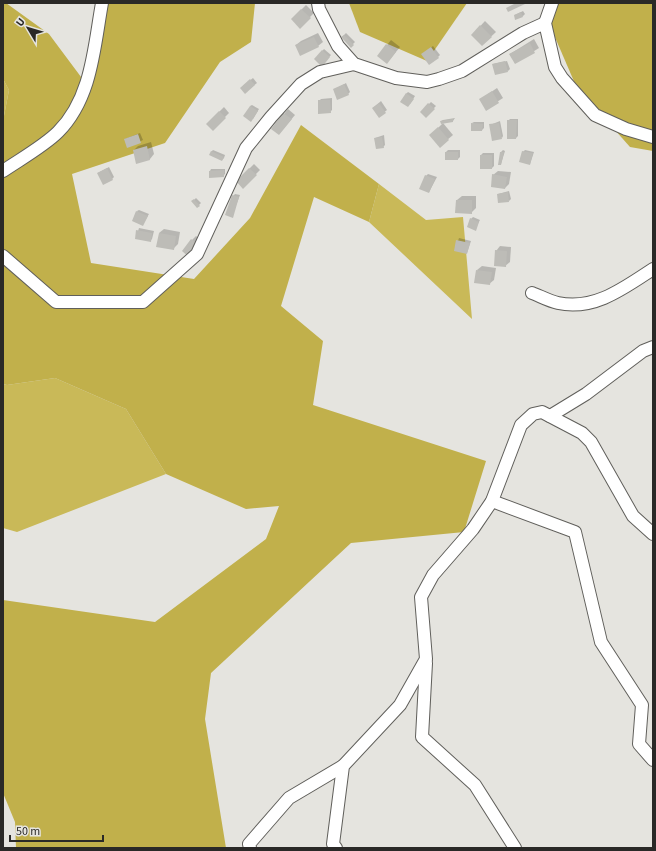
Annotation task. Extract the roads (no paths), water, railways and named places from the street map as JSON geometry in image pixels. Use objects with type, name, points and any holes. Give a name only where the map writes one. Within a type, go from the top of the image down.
[{"type":"street","points":[[3,171],[58,132],[77,109],[88,78],[102,3]]},
{"type":"street","points":[[318,3],[319,9],[338,46],[354,64],[396,78],[427,82],[439,80],[462,71],[523,33],[545,23]]},
{"type":"street","points":[[552,3],[545,23],[555,67],[562,78],[595,114],[626,130],[653,137]]},
{"type":"street","points":[[3,256],[56,302],[142,302],[197,254],[246,148],[271,116],[301,84],[320,72],[354,64]]},
{"type":"street","points":[[532,293],[558,303],[585,305],[604,299],[653,269]]},
{"type":"street","points":[[550,416],[586,394],[643,351],[653,347]]},
{"type":"street","points":[[515,848],[475,785],[422,738],[426,659],[421,597],[433,575],[473,529],[492,501],[521,425],[533,414],[542,412],[582,433],[591,442],[633,516],[653,534]]},
{"type":"street","points":[[492,501],[575,532],[601,642],[642,705],[639,744],[653,760]]},
{"type":"street","points":[[250,848],[249,844],[289,798],[343,766],[400,705],[426,659]]},
{"type":"street","points":[[336,848],[333,844],[343,766]]}]
